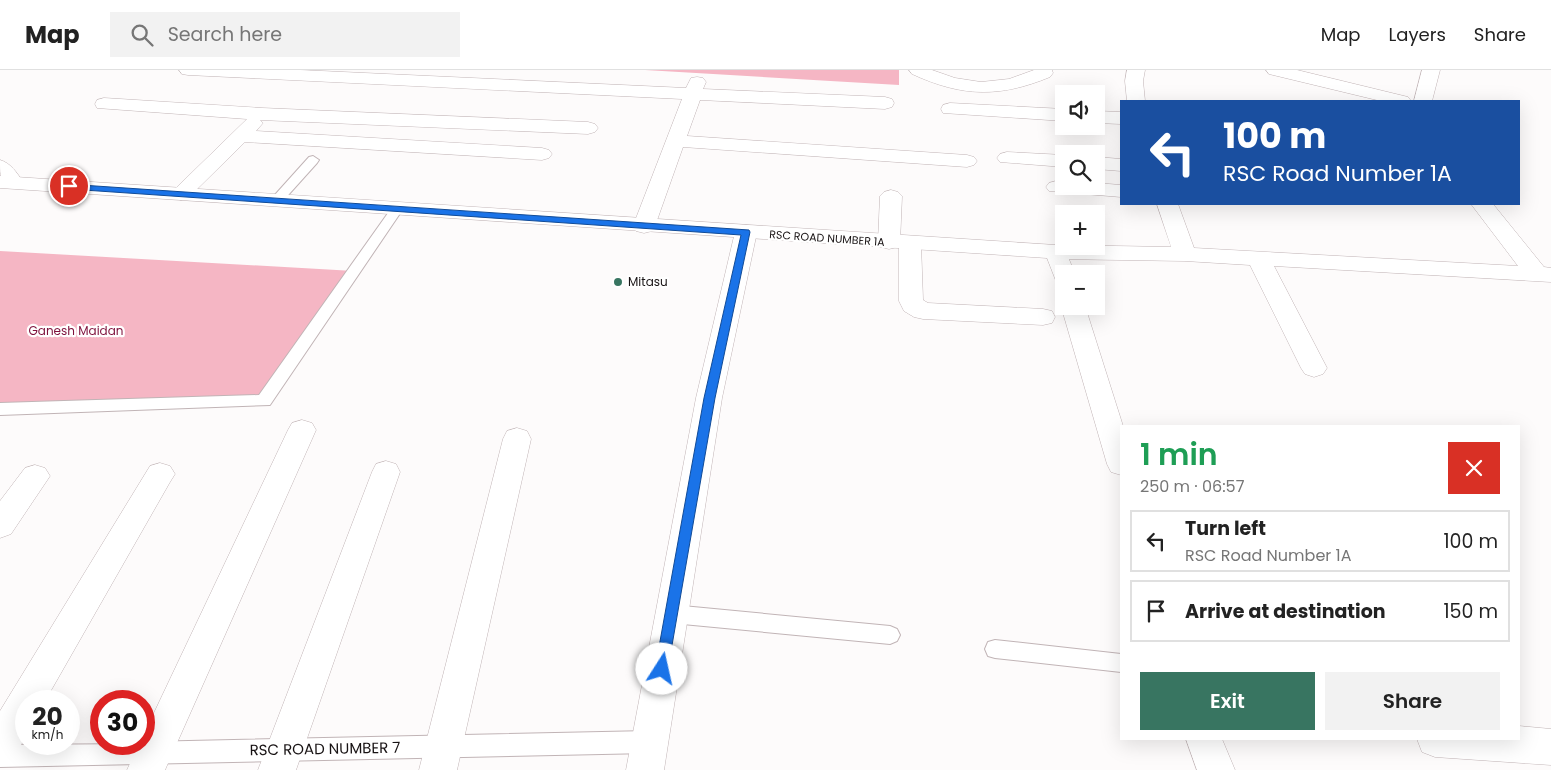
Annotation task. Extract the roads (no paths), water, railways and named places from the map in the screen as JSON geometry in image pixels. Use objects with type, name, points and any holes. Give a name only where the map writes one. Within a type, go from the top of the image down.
[{"type":"street","points":[[188,70],[695,88],[885,103]]},
{"type":"street","points":[[918,70],[952,84],[993,89],[1023,83],[1044,73],[1043,70]]},
{"type":"street","points":[[1136,70],[1134,81],[1136,100]]},
{"type":"street","points":[[1276,70],[1398,100]]},
{"type":"street","points":[[1411,70],[1430,72],[1424,100]]},
{"type":"street","points":[[181,194],[303,73]]},
{"type":"street","points":[[644,226],[695,88]]},
{"type":"street","points":[[104,104],[262,114],[588,128]]},
{"type":"street","points":[[950,109],[1055,115]]},
{"type":"street","points":[[1105,117],[1120,118]]},
{"type":"street","points":[[240,136],[542,154]]},
{"type":"street","points":[[676,141],[967,161]]},
{"type":"street","points":[[1007,158],[1055,161]]},
{"type":"street","points":[[1105,163],[1120,164]]},
{"type":"street","name":"RSC ROAD NUMBER 1A","points":[[4,177],[181,194],[1055,252]]},
{"type":"street","points":[[1105,190],[1120,191]]},
{"type":"street","points":[[891,196],[913,305],[923,311],[1043,317]]},
{"type":"street","points":[[1168,205],[1185,254]]},
{"type":"street","points":[[1483,205],[1544,275]]},
{"type":"street","points":[[647,756],[710,398],[746,232]]},
{"type":"street","name":"RSC ROAD NUMBER 1A","points":[[1105,253],[1185,254],[1544,275]]},
{"type":"street","points":[[1258,258],[1314,368]]},
{"type":"street","points":[[1076,315],[1120,461]]},
{"type":"street","points":[[150,761],[302,430]]},
{"type":"street","points":[[441,758],[516,439]]},
{"type":"street","points":[[280,760],[386,472]]},
{"type":"street","points":[[0,745],[160,474]]},
{"type":"street","points":[[0,525],[35,476]]},
{"type":"street","points":[[1204,740],[1216,770]]},
{"type":"street","points":[[1449,740],[1551,747]]},
{"type":"lane","points":[[277,200],[313,160]]},
{"type":"lane","points":[[0,409],[264,401],[397,208]]},
{"type":"lane","points":[[672,614],[890,635]]},
{"type":"lane","points":[[995,649],[1120,664]]},
{"type":"lane","name":"RSC ROAD NUMBER 7","points":[[0,756],[150,761],[647,756]]},
{"type":"place","name":"Mitasu","points":[[618,282]]},
{"type":"park label","name":"Ganesh Maidan","points":[[76,331]]}]
